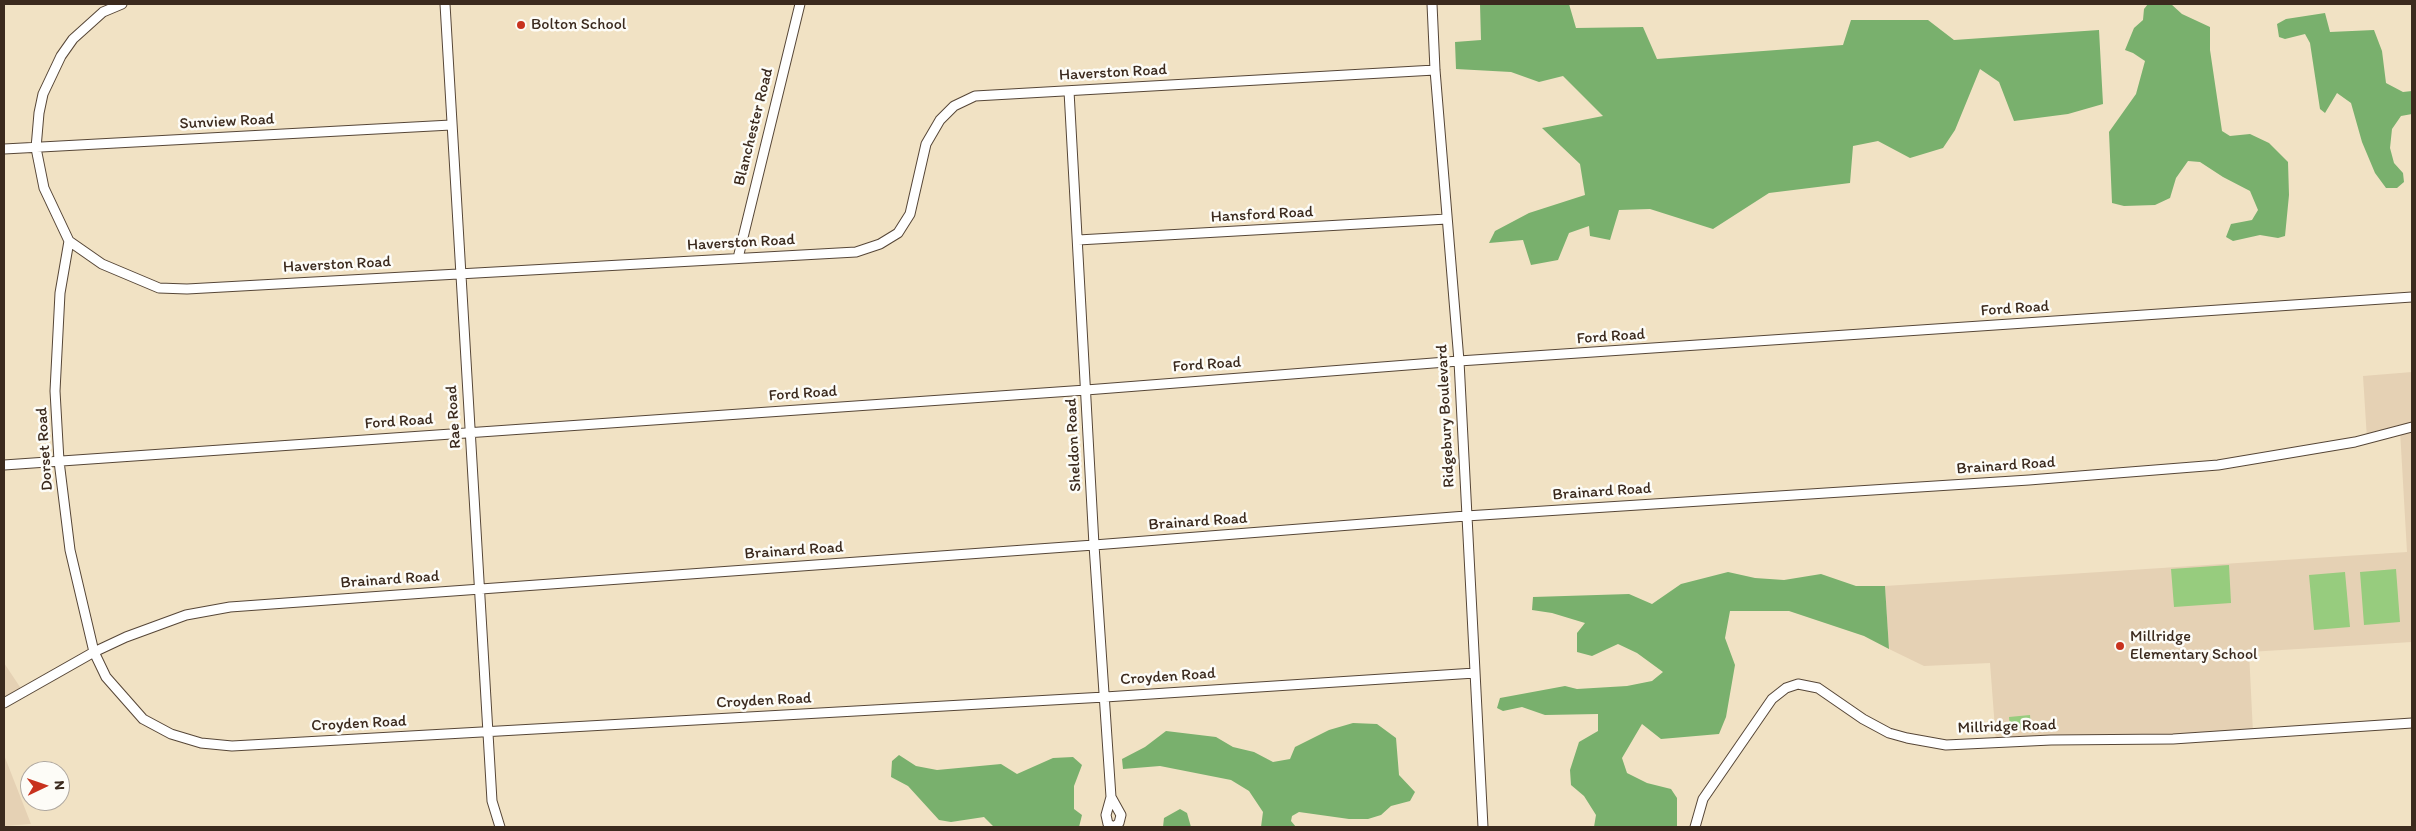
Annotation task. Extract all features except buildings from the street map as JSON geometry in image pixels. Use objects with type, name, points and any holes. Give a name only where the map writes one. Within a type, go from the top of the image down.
[{"type":"street","name":"Haverston Road","points":[[122,4],[103,12],[73,39],[61,56],[43,94],[36,148],[44,188],[69,241],[102,264],[159,288],[187,289],[856,252],[880,244],[898,233],[910,214],[926,144],[940,120],[954,106],[976,96],[1435,70]]},
{"type":"street","name":"Rae Road","points":[[445,4],[492,801],[500,827]]},
{"type":"street","name":"Blanchester Road","points":[[738,258],[800,4]]},
{"type":"street","name":"Ridgebury Boulevard","points":[[1432,4],[1435,70],[1459,361],[1483,827]]},
{"type":"street","name":"Sheldon Road","points":[[1069,91],[1094,545],[1111,797]]},
{"type":"street","name":"Sunview Road","points":[[4,149],[451,125]]},
{"type":"street","name":"Hansford Road","points":[[1078,240],[1447,219]]},
{"type":"street","name":"Dorset Road","points":[[69,241],[60,293],[56,344],[59,461],[70,550],[94,652]]},
{"type":"street","name":"Ford Road","points":[[4,465],[1086,390],[1459,361],[2412,297]]},
{"type":"street","name":"Brainard Road","points":[[4,703],[94,652],[162,622],[215,610],[251,605],[1094,545],[1466,516],[2028,480],[2218,465],[2354,442],[2412,427]]},
{"type":"street","name":"Croyden Road","points":[[94,652],[106,677],[143,719],[170,734],[201,744],[232,746],[1474,673]]},
{"type":"street","name":"Millridge Road","points":[[1695,827],[1703,799],[1772,699],[1786,688],[1798,684],[1818,688],[1863,719],[1889,733],[1946,745],[2051,740],[2173,739],[2412,723]]},
{"type":"shaded area","name":"Millridge Elementary School","points":[[2412,372],[2412,642],[2249,652],[2253,733],[1996,742],[1990,663],[1924,666],[1889,649],[1885,586],[2407,552],[2400,430],[2367,439],[2363,376]]},
{"type":"shaded area","points":[[4,663],[24,693],[4,703]]},
{"type":"shaded area","points":[[4,755],[20,796],[20,811],[26,811],[31,824],[4,826]]},
{"type":"green space","points":[[1480,4],[1569,4],[1576,28],[1643,27],[1657,59],[1843,45],[1851,20],[1928,20],[1954,40],[2099,30],[2103,104],[2068,114],[2014,121],[1999,82],[1980,69],[1955,130],[1943,148],[1910,158],[1878,141],[1853,146],[1850,183],[1769,193],[1713,229],[1650,209],[1619,210],[1610,240],[1590,236],[1589,226],[1569,233],[1558,260],[1531,265],[1523,240],[1489,243],[1495,231],[1529,213],[1585,195],[1580,164],[1542,128],[1603,116],[1563,76],[1539,82],[1511,72],[1456,69],[1455,42],[1481,40]]},
{"type":"green space","points":[[2148,4],[2171,4],[2182,14],[2210,27],[2210,50],[2222,131],[2230,136],[2250,134],[2269,143],[2288,162],[2289,195],[2285,236],[2278,238],[2260,235],[2233,241],[2226,237],[2231,224],[2252,220],[2258,210],[2250,191],[2200,162],[2188,161],[2176,178],[2170,198],[2155,205],[2124,206],[2112,203],[2109,132],[2136,94],[2145,61],[2125,50],[2134,28],[2143,20],[2144,9]]},
{"type":"green space","points":[[2325,13],[2330,32],[2374,30],[2382,51],[2386,83],[2403,92],[2412,91],[2412,114],[2401,116],[2392,129],[2390,148],[2394,163],[2403,173],[2404,182],[2397,188],[2386,188],[2375,173],[2362,142],[2351,103],[2337,93],[2325,113],[2320,109],[2310,43],[2305,34],[2285,39],[2279,37],[2277,24],[2286,19]]},
{"type":"green space","points":[[2229,565],[2231,603],[2174,607],[2171,569]]},
{"type":"green space","points":[[2396,569],[2400,622],[2364,625],[2360,572]]},
{"type":"green space","points":[[1728,572],[1755,578],[1784,580],[1821,574],[1856,586],[1885,586],[1889,649],[1864,636],[1789,611],[1730,611],[1725,638],[1735,665],[1726,717],[1719,734],[1661,739],[1642,724],[1622,758],[1627,773],[1647,783],[1671,789],[1677,798],[1677,827],[1594,827],[1596,815],[1584,796],[1571,785],[1570,770],[1579,742],[1598,731],[1598,714],[1545,715],[1522,707],[1503,711],[1497,708],[1500,698],[1565,686],[1577,689],[1627,686],[1652,681],[1663,672],[1637,653],[1618,644],[1592,656],[1577,652],[1577,633],[1585,623],[1552,613],[1532,610],[1533,597],[1629,594],[1652,604],[1681,584]]},
{"type":"green space","points":[[2345,572],[2350,627],[2314,630],[2309,575]]},
{"type":"green space","points":[[2030,715],[2031,728],[2010,729],[2009,717]]},
{"type":"green space","points":[[1353,723],[1377,724],[1396,738],[1399,775],[1415,792],[1410,801],[1391,806],[1381,815],[1368,819],[1349,819],[1299,812],[1292,816],[1291,821],[1296,827],[1261,827],[1263,812],[1249,791],[1231,780],[1160,766],[1123,769],[1122,759],[1145,747],[1166,731],[1216,737],[1233,747],[1254,752],[1273,762],[1290,759],[1295,747],[1329,730]]},
{"type":"green space","points":[[899,755],[916,766],[937,770],[1001,764],[1017,774],[1053,758],[1073,757],[1082,765],[1074,786],[1074,809],[1082,815],[1079,827],[994,827],[984,817],[951,822],[939,820],[908,786],[891,777],[892,761]]},
{"type":"green space","points":[[1180,809],[1187,813],[1191,827],[1163,827],[1164,818]]},
{"type":"place","name":"Bolton School","points":[[521,25]]},
{"type":"place","name":"Millridge Elementary School","points":[[2120,646]]}]
